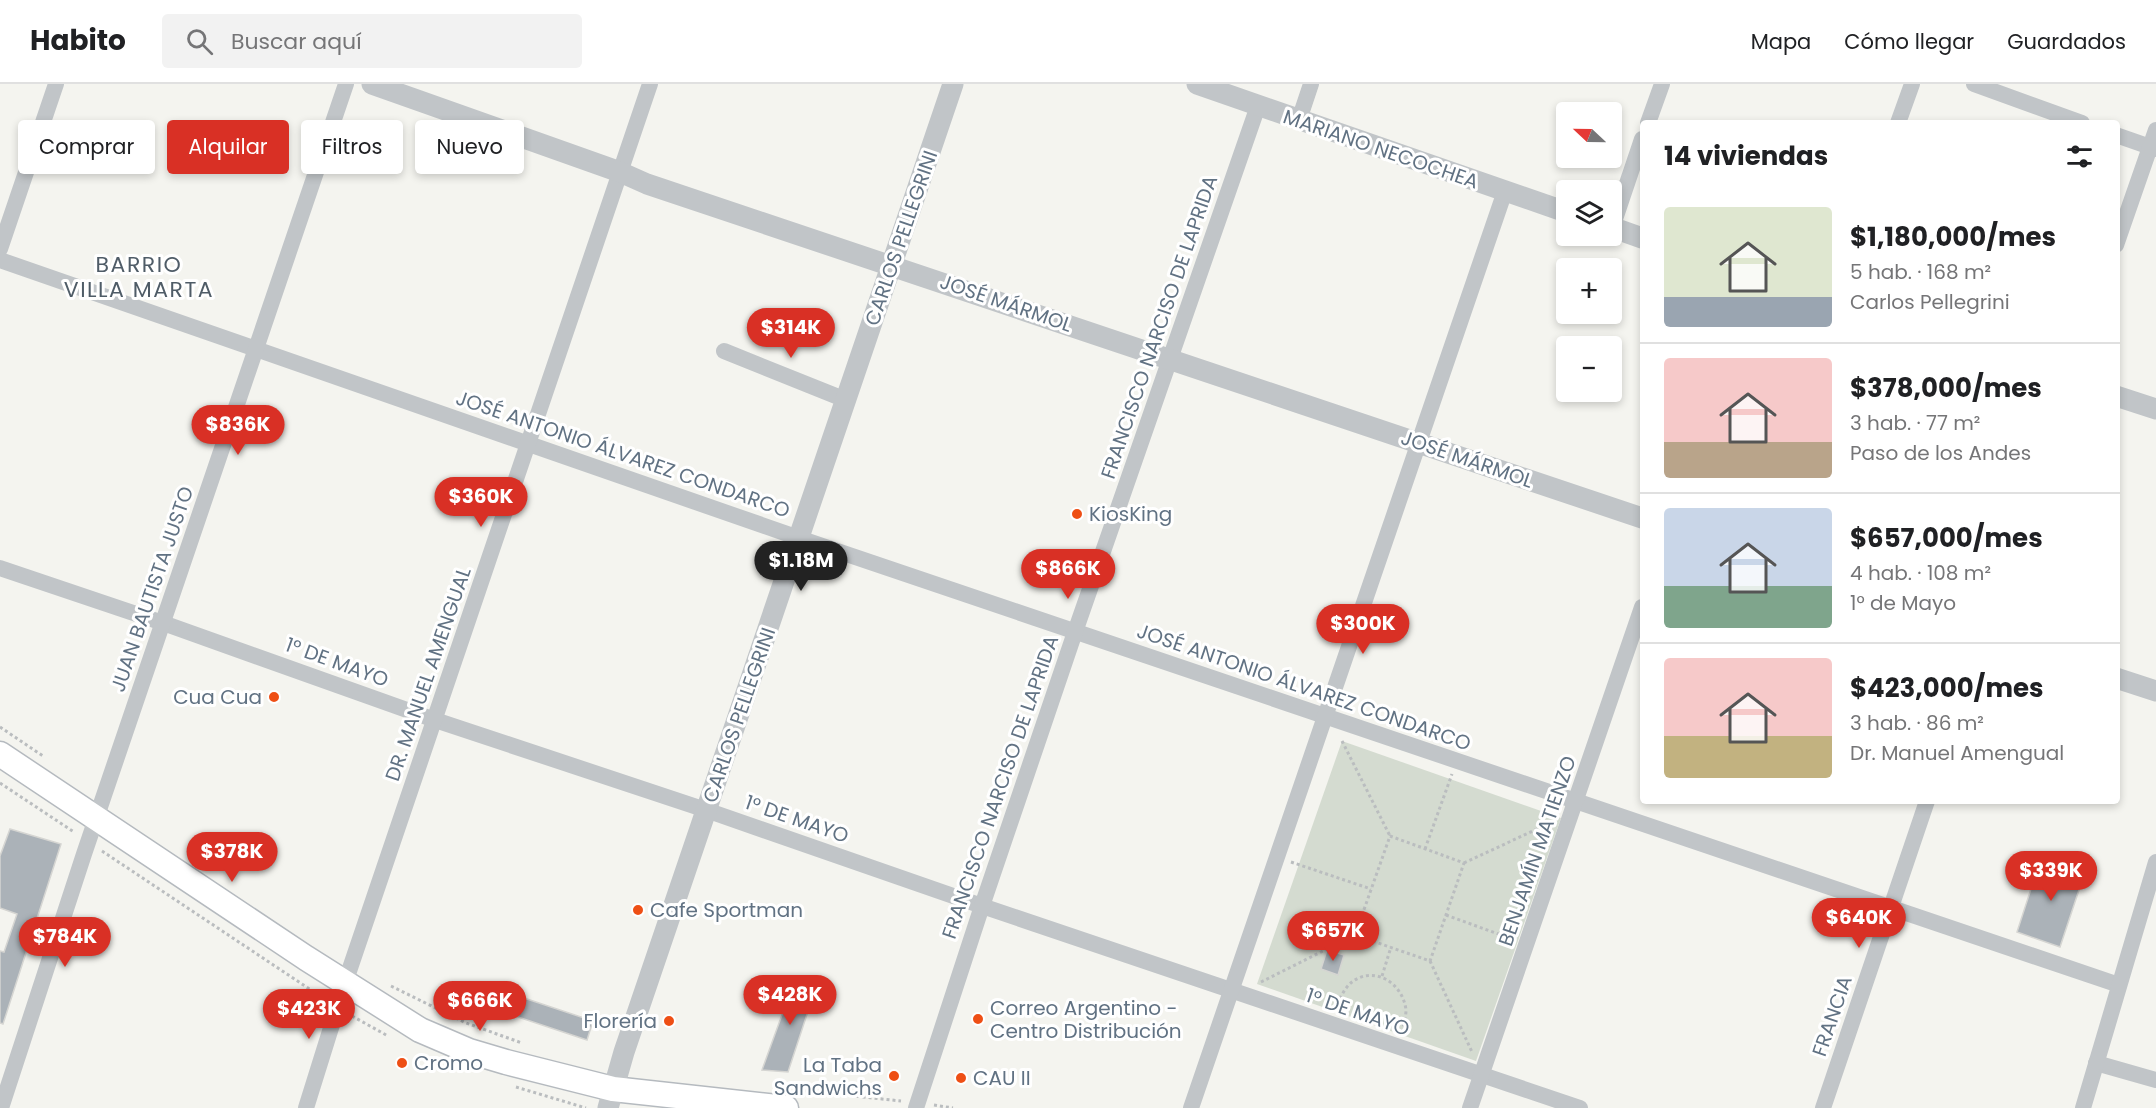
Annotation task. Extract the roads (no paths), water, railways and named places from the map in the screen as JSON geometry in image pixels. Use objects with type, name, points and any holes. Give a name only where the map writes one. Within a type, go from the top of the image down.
[{"type":"main road","points":[[0,754],[345,984],[420,1030],[443,1041],[611,1099],[788,1099]]},
{"type":"street","points":[[0,249],[56,84]]},
{"type":"street","name":"JUAN BAUTISTA JUSTO","points":[[1,1108],[346,84]]},
{"type":"street","name":"JOSÉ MÁRMOL","points":[[372,84],[620,172],[647,184],[1640,517]]},
{"type":"street","name":"DR. MANUEL AMENGUAL","points":[[306,1108],[345,984],[650,84]]},
{"type":"street","name":"CARLOS PELLEGRINI","points":[[611,1099],[706,810],[953,84]]},
{"type":"street","name":"MARIANO NECOCHEA","points":[[1197,84],[1556,209]]},
{"type":"street","points":[[1299,120],[1311,84]]},
{"type":"street","points":[[1649,120],[1662,84]]},
{"type":"street","points":[[1899,120],[1911,84]]},
{"type":"street","points":[[1974,84],[2074,120]]},
{"type":"street","name":"FRANCISCO NARCISO DE LAPRIDA","points":[[917,1105],[1075,632],[1258,106]]},
{"type":"street","points":[[2120,235],[2153,148],[2156,130]]},
{"type":"street","points":[[2120,136],[2153,148]]},
{"type":"street","points":[[1622,196],[1640,145]]},
{"type":"street","points":[[1191,1108],[1505,191]]},
{"type":"street","points":[[1622,232],[1640,237]]},
{"type":"street","name":"JOSÉ ANTONIO ÁLVAREZ CONDARCO","points":[[0,260],[799,538],[2119,986]]},
{"type":"street","points":[[724,351],[846,400]]},
{"type":"street","points":[[2120,397],[2156,409]]},
{"type":"street","name":"1° DE MAYO","points":[[0,568],[163,623],[435,720],[706,810],[1230,990],[1479,1068],[1580,1108]]},
{"type":"street","name":"BENJAMÍN MATIENZO","points":[[1470,1108],[1479,1068],[1527,945],[1640,613]]},
{"type":"street","points":[[2120,679],[2156,691]]},
{"type":"street","name":"FRANCIA","points":[[1823,1108],[1926,804]]},
{"type":"street","points":[[2083,1108],[2119,986],[2149,908],[2156,862]]},
{"type":"street","points":[[2096,1063],[2156,1080]]},
{"type":"place","name":"KiosKing","points":[[1077,514]]},
{"type":"place","name":"Cua Cua","points":[[274,697]]},
{"type":"place","name":"Cafe Sportman","points":[[638,910]]},
{"type":"place","name":"Correo Argentino - Centro Distribución","points":[[978,1019]]},
{"type":"place","name":"Florería","points":[[669,1021]]},
{"type":"place","name":"Cromo","points":[[402,1063]]},
{"type":"place","name":"La Taba Sandwichs","points":[[894,1076]]},
{"type":"place","name":"CAU II","points":[[961,1078]]},
{"type":"district","name":"BARRIO VILLA MARTA","points":[[139,276]]}]
